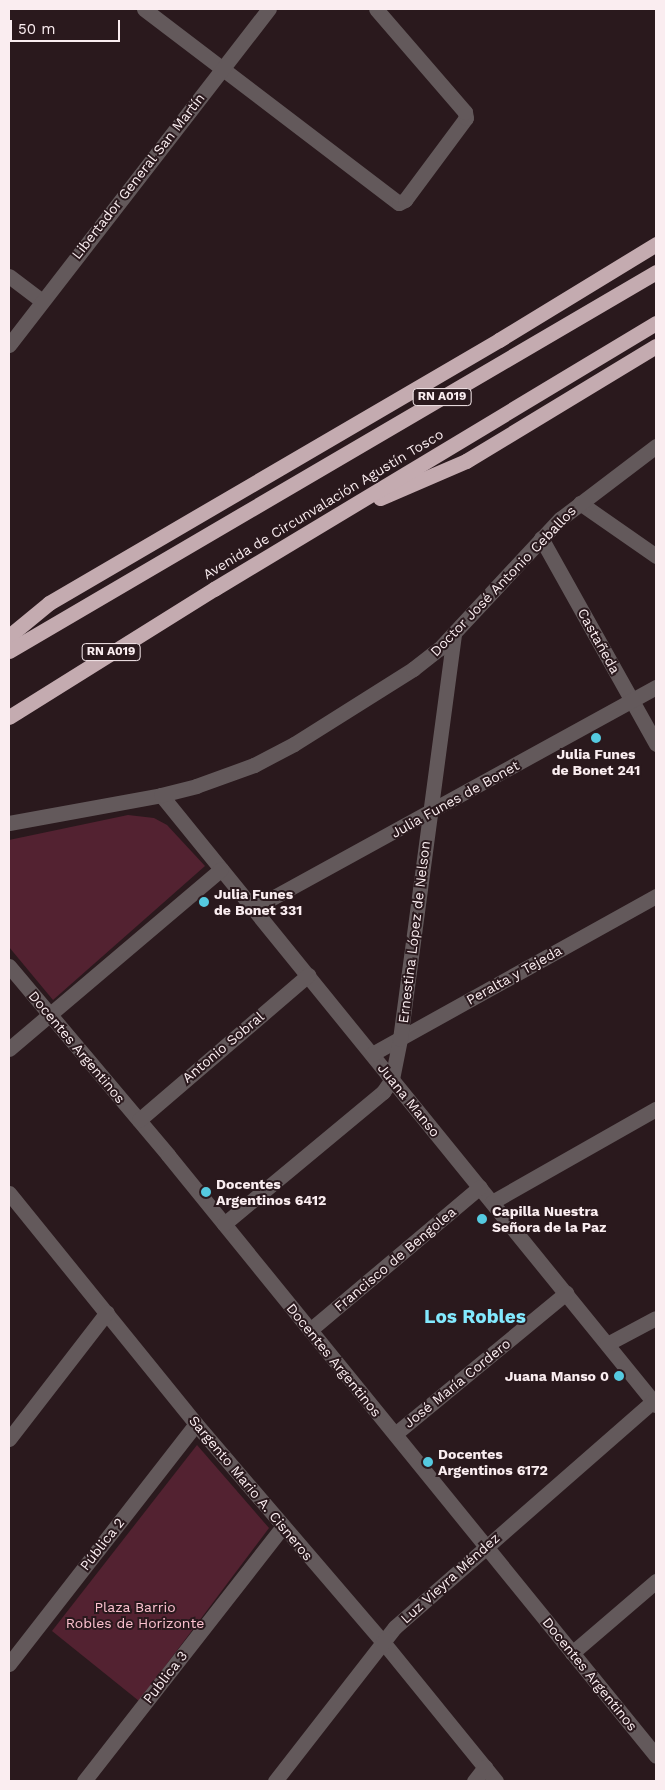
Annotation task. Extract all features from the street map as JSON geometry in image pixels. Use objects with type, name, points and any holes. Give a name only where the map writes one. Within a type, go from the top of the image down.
[{"type":"highway","points":[[9,636],[50,603],[499,340],[656,244]]},
{"type":"highway","name":"RN A019","points":[[9,651],[656,272]]},
{"type":"highway","name":"Avenida de Circunvalación Agustín Tosco","points":[[9,717],[656,322]]},
{"type":"highway","points":[[328,521],[466,461],[656,346]]},
{"type":"street","points":[[144,9],[399,203],[406,200],[466,118],[465,112],[376,9]]},
{"type":"street","name":"Libertador General San Martín","points":[[9,345],[269,9]]},
{"type":"street","points":[[9,276],[42,301]]},
{"type":"street","name":"Doctor José Antonio Ceballos","points":[[9,823],[161,795],[219,779],[281,752],[413,669],[454,635],[541,538],[580,503],[656,446]]},
{"type":"street","points":[[580,503],[656,556]]},
{"type":"street","name":"Castañeda","points":[[541,538],[656,744]]},
{"type":"street","name":"Ernestina López de Nelson","points":[[392,1079],[400,1039],[454,635]]},
{"type":"street","name":"Julia Funes de Bonet","points":[[254,908],[656,688]]},
{"type":"street","name":"Juana Manso","points":[[161,795],[655,1403]]},
{"type":"street","points":[[9,1049],[221,869]]},
{"type":"street","name":"Peralta y Tejeda","points":[[372,1054],[656,896]]},
{"type":"street","name":"Docentes Argentinos","points":[[9,966],[139,1120],[656,1756]]},
{"type":"street","name":"Antonio Sobral","points":[[139,1120],[308,975]]},
{"type":"street","points":[[224,1224],[383,1092],[392,1079]]},
{"type":"street","points":[[492,1202],[656,1109]]},
{"type":"street","name":"Francisco de Bengolea","points":[[310,1330],[480,1187]]},
{"type":"street","name":"Sargento Mario A. Cisneros","points":[[10,1198],[107,1312],[196,1424],[383,1642],[496,1781]]},
{"type":"street","name":"José María Cordero","points":[[395,1434],[566,1293]]},
{"type":"street","points":[[9,1439],[107,1312]]},
{"type":"street","points":[[608,1344],[656,1318]]},
{"type":"street","name":"Luz Vieyra Méndez","points":[[275,1781],[395,1627],[486,1545],[655,1403]]},
{"type":"street","name":"Pública 2","points":[[9,1664],[196,1424]]},
{"type":"street","name":"Publica 3","points":[[84,1781],[283,1526]]},
{"type":"street","points":[[572,1653],[656,1582]]},
{"type":"street","points":[[474,1781],[485,1767]]},
{"type":"green space","points":[[128,815],[154,818],[167,825],[205,866],[53,1000],[9,947],[9,840]]},
{"type":"green space","name":"Plaza Barrio Robles de Horizonte","points":[[197,1445],[269,1528],[139,1701],[52,1631]]},
{"type":"place","name":"Julia Funes de Bonet 241","points":[[596,738]]},
{"type":"place","name":"Julia Funes de Bonet 331","points":[[204,902]]},
{"type":"place","name":"Docentes Argentinos 6412","points":[[206,1192]]},
{"type":"place","name":"Capilla Nuestra Señora de la Paz","points":[[482,1219]]},
{"type":"place","name":"Juana Manso 0","points":[[619,1376]]},
{"type":"place","name":"Docentes Argentinos 6172","points":[[428,1462]]},
{"type":"district","name":"Los Robles","points":[[475,1317]]}]
